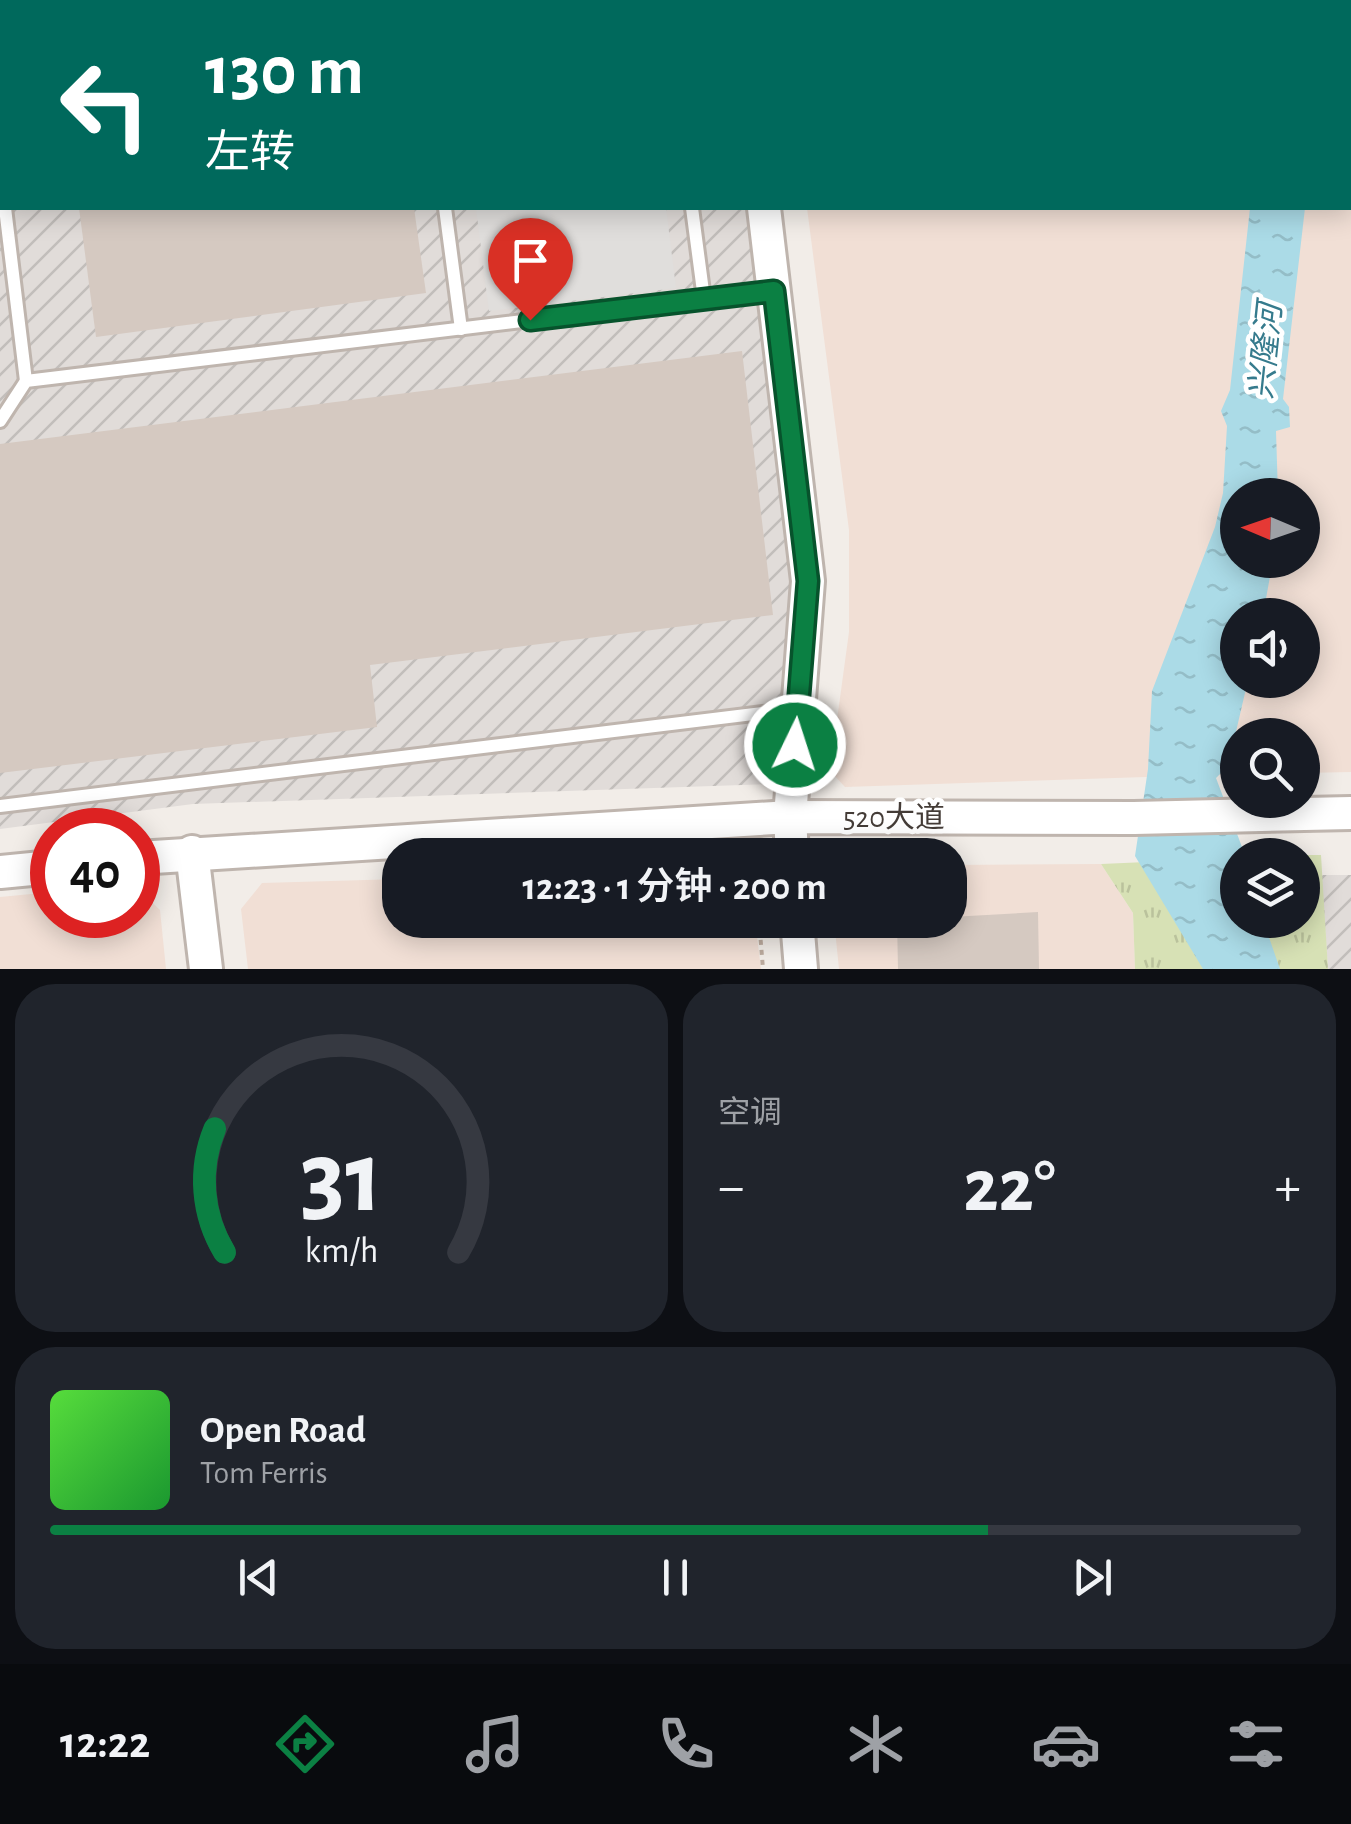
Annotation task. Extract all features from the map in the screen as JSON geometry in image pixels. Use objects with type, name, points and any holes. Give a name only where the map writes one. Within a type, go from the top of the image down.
[{"type":"street","points":[[764,210],[808,581],[791,838]]},
{"type":"street","name":"520大道","points":[[160,856],[790,817],[1134,818],[1351,813]]},
{"type":"street","points":[[192,852],[206,969]]},
{"type":"street","points":[[0,872],[30,869]]},
{"type":"street","points":[[798,938],[801,969]]},
{"type":"lane","points":[[0,421],[26,381],[5,210]]},
{"type":"lane","points":[[445,210],[461,329]]},
{"type":"lane","points":[[692,210],[704,300]]},
{"type":"lane","points":[[26,381],[774,291]]},
{"type":"lane","points":[[0,806],[798,709]]},
{"type":"path","points":[[761,938],[763,969]]},
{"type":"shaded area","points":[[0,210],[748,210],[792,557],[789,646],[768,784],[160,808],[30,808],[30,825],[0,829]]},
{"type":"shaded area","points":[[476,210],[666,210],[676,288],[489,311]]},
{"type":"shaded area","points":[[807,210],[1351,210],[1351,772],[1320,773],[1320,718],[1220,718],[1220,775],[845,787],[830,771],[849,632],[849,530]]},
{"type":"shaded area","points":[[1101,864],[1133,913],[1135,969],[839,969],[836,938],[967,938],[967,865]]},
{"type":"shaded area","points":[[1321,875],[1351,875],[1351,969],[1328,969]]},
{"type":"shaded area","points":[[382,880],[382,938],[757,938],[761,969],[248,969],[241,909],[262,883]]},
{"type":"shaded area","points":[[30,894],[30,938],[160,938],[160,910],[166,969],[0,969],[0,897]]},
{"type":"green space","points":[[1321,855],[1328,969],[1135,969],[1133,913],[1101,864],[1220,859],[1220,938],[1320,938]]},
{"type":"water","name":"兴隆河","points":[[1250,210],[1305,210],[1283,399],[1289,407],[1290,427],[1276,431],[1277,478],[1224,478],[1227,426],[1221,411],[1230,390]]},
{"type":"water","points":[[1220,506],[1220,578],[1270,578],[1266,598],[1220,598],[1220,698],[1244,698],[1239,718],[1220,718],[1220,774],[1216,778],[1220,818],[1231,818],[1239,838],[1220,838],[1220,938],[1269,938],[1280,969],[1203,969],[1135,856],[1148,769],[1152,691]]},
{"type":"building","points":[[79,210],[414,210],[426,293],[96,337]]},
{"type":"building","points":[[742,351],[773,615],[370,665],[377,727],[0,773],[0,444]]},
{"type":"building","points":[[1038,912],[1039,969],[898,969],[897,938],[967,938],[967,916]]},
{"type":"route","points":[[530,320],[774,291],[808,581],[795,745]]}]
